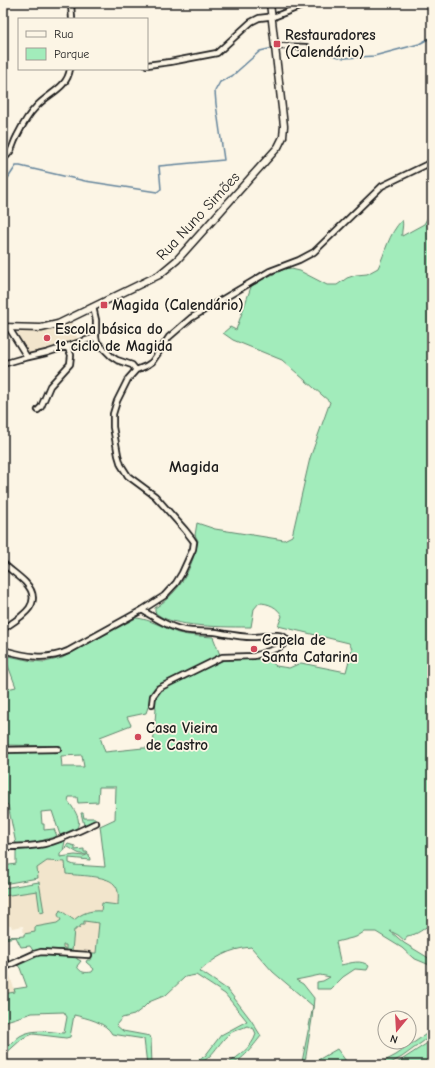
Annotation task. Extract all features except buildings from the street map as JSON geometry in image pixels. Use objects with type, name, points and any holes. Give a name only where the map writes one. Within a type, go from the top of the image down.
[{"type":"street","points":[[72,3],[72,18]]},
{"type":"street","name":"Rua Nuno Simões","points":[[6,327],[27,329],[46,328],[159,275],[171,266],[280,144],[284,137],[284,126],[270,3]]},
{"type":"street","points":[[148,65],[217,53],[250,22],[259,18],[271,17],[310,3]]},
{"type":"street","points":[[275,46],[306,47]]},
{"type":"street","points":[[3,159],[11,152],[17,135],[32,112],[41,101],[64,85],[70,70]]},
{"type":"street","points":[[3,650],[43,658],[60,655],[142,610],[164,596],[176,582],[187,565],[194,546],[190,535],[160,501],[128,476],[121,465],[113,427],[113,414],[117,401],[128,379],[136,370],[152,362],[168,337],[190,318],[270,271],[299,260],[314,252],[382,186],[432,162]]},
{"type":"street","points":[[93,307],[96,320],[97,342],[111,356],[132,365],[136,370]]},
{"type":"street","points":[[6,327],[27,357]]},
{"type":"street","points":[[3,364],[46,353],[96,337]]},
{"type":"street","points":[[38,410],[42,407],[50,386],[70,364],[71,355],[68,346]]},
{"type":"street","points":[[3,563],[26,583],[30,588],[33,599],[28,612],[3,629]]},
{"type":"street","points":[[142,610],[162,622],[184,630],[251,637],[278,635],[284,636],[287,640],[278,648],[254,656],[222,657],[160,688],[153,696],[152,704]]},
{"type":"street","points":[[3,750],[58,749]]},
{"type":"street","points":[[3,847],[43,844],[66,837],[96,823]]},
{"type":"street","points":[[3,957],[5,967],[41,952],[71,952],[89,955]]},
{"type":"shaded area","name":"Escola básica do 1º ciclo de Magida","points":[[71,321],[78,340],[55,347],[55,349],[30,355],[16,335],[19,332],[48,331]]},
{"type":"shaded area","points":[[47,861],[66,862],[66,874],[106,879],[114,884],[118,891],[118,905],[102,903],[101,911],[84,921],[99,922],[96,953],[59,950],[66,931],[24,936],[23,926],[12,928],[11,925],[3,926],[3,888],[39,882],[36,868]]},
{"type":"shaded area","points":[[9,972],[15,992],[3,994],[3,973]]},
{"type":"green space","points":[[432,210],[432,922],[417,933],[407,936],[405,941],[390,931],[404,943],[432,960],[432,966],[413,958],[402,948],[376,932],[364,932],[356,937],[336,942],[341,965],[359,962],[369,966],[367,970],[355,969],[343,977],[331,989],[317,989],[317,982],[323,981],[330,977],[320,975],[296,980],[303,984],[314,998],[312,1019],[305,1062],[302,1065],[299,1065],[302,1062],[313,1006],[273,972],[251,947],[229,952],[211,962],[199,972],[203,973],[228,990],[251,1020],[261,1036],[250,1050],[236,1062],[226,1065],[244,1052],[251,1044],[256,1034],[254,1029],[247,1026],[224,1038],[212,1054],[203,1062],[190,1065],[205,1056],[221,1035],[247,1021],[225,994],[196,975],[185,977],[166,995],[149,1002],[134,1015],[122,1018],[116,1025],[123,1031],[150,1036],[152,1065],[147,1065],[144,1039],[112,1034],[105,1026],[101,1024],[90,1019],[74,1015],[70,1037],[66,1038],[33,1034],[23,1038],[3,1056],[3,1049],[25,1034],[36,1031],[64,1033],[67,1017],[64,1012],[32,1013],[3,1022],[3,994],[15,992],[14,989],[27,987],[17,964],[32,956],[44,953],[76,956],[77,959],[81,961],[77,966],[81,971],[92,972],[94,969],[86,962],[87,960],[91,960],[92,953],[96,953],[99,923],[84,921],[84,925],[81,925],[79,928],[74,930],[72,951],[66,950],[66,945],[63,945],[65,950],[40,949],[34,952],[30,946],[21,947],[16,937],[3,939],[3,937],[24,936],[24,934],[35,932],[35,927],[57,923],[61,920],[58,915],[60,910],[74,920],[86,912],[101,911],[102,903],[118,905],[118,891],[114,884],[98,877],[66,874],[65,862],[47,861],[37,868],[38,878],[3,884],[3,866],[16,864],[16,849],[42,847],[65,841],[60,857],[75,855],[84,856],[89,854],[90,860],[69,858],[69,863],[74,865],[105,867],[100,826],[115,819],[116,787],[99,787],[98,802],[78,803],[77,797],[69,797],[68,801],[78,817],[77,828],[60,835],[52,811],[41,812],[44,830],[54,829],[57,836],[32,843],[16,844],[8,805],[3,805],[3,753],[39,751],[57,753],[61,750],[61,746],[3,745],[3,690],[16,687],[4,655],[32,661],[45,662],[62,658],[136,618],[152,622],[178,633],[213,637],[222,660],[268,659],[276,666],[289,668],[301,663],[346,672],[352,649],[349,643],[278,626],[282,616],[278,610],[269,605],[259,603],[254,609],[251,627],[200,626],[186,624],[162,617],[155,612],[155,608],[172,594],[184,579],[192,561],[198,541],[195,535],[197,523],[215,529],[284,540],[292,536],[310,458],[330,402],[282,360],[233,340],[223,333],[230,327],[236,330],[252,284],[287,268],[300,271],[327,285],[337,285],[347,278],[367,274],[378,268],[393,231],[402,220],[402,236],[424,224]],"holes":[[[153,693],[156,709],[153,748],[105,752],[100,737],[131,725],[127,717],[146,713]],[[82,755],[84,767],[62,767],[61,756]]]},
{"type":"green space","points":[[81,813],[83,813],[84,818],[95,818],[96,820],[84,825]]},
{"type":"green space","points":[[68,844],[75,846],[75,850],[84,849],[84,852],[88,852],[87,854],[82,854],[68,847],[65,850]]},
{"type":"green space","points":[[39,882],[44,912],[40,913],[37,891],[3,896],[3,888]]},
{"type":"green space","points":[[432,1030],[432,1035],[417,1046],[417,1040]]},
{"type":"green space","points":[[432,1040],[432,1065],[394,1065],[417,1050]]},
{"type":"green space","points":[[337,1049],[349,1065],[309,1065],[311,1064]]},
{"type":"green space","points":[[403,1050],[412,1050],[387,1065],[377,1065]]},
{"type":"waterway","points":[[278,48],[314,51],[344,58],[374,56],[419,44],[432,37]]},
{"type":"waterway","points":[[3,183],[16,166],[20,166],[85,181],[157,192],[161,189],[159,166],[224,160],[215,91],[220,82],[232,76],[260,51],[273,48]]},
{"type":"place","name":"Restauradores (Calendário)","points":[[277,44]]},
{"type":"place","name":"Magida (Calendário)","points":[[104,305]]},
{"type":"place","name":"Escola básica do 1º ciclo de Magida","points":[[47,338]]},
{"type":"place","name":"Capela de Santa Catarina","points":[[254,649]]},
{"type":"place","name":"Casa Vieira de Castro","points":[[138,737]]},
{"type":"district","name":"Magida","points":[[194,466]]}]
